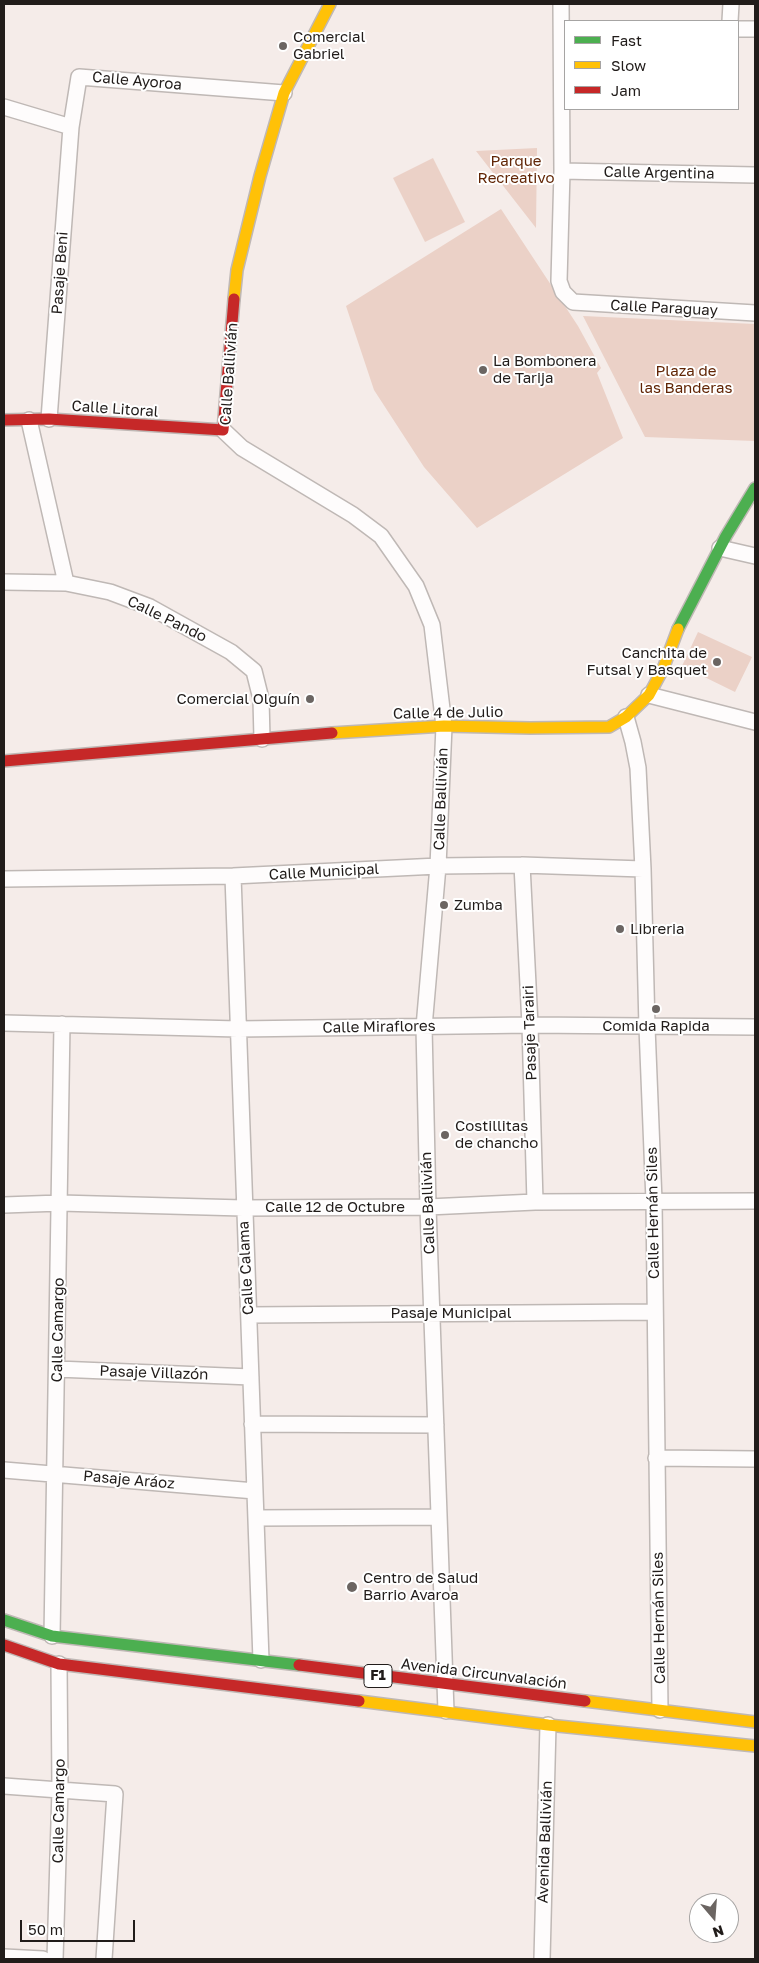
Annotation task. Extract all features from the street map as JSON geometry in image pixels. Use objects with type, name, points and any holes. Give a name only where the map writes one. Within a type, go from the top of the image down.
[{"type":"main road","name":"Calle Ballivián","points":[[223,430],[237,270],[260,176],[284,93],[330,4]]},
{"type":"main road","name":"Calle Litoral","points":[[4,420],[49,419],[223,430]]},
{"type":"main road","name":"Calle 4 de Julio","points":[[4,761],[370,730],[444,726],[609,727],[626,717],[649,695],[663,669],[682,619],[755,488]]},
{"type":"main road","name":"Avenida Circunvalación","points":[[4,1620],[52,1636],[261,1660],[755,1722]]},
{"type":"main road","name":"F1","points":[[4,1645],[59,1664],[548,1725],[755,1746]]},
{"type":"street","points":[[562,4],[562,171]]},
{"type":"street","points":[[730,20],[731,4]]},
{"type":"street","points":[[739,29],[755,29]]},
{"type":"street","name":"Calle Ayoroa","points":[[71,127],[79,77],[284,93]]},
{"type":"street","points":[[4,107],[71,127]]},
{"type":"street","name":"Pasaje Beni","points":[[49,419],[71,127]]},
{"type":"street","name":"Calle Argentina","points":[[562,171],[755,175]]},
{"type":"street","name":"Calle Paraguay","points":[[562,171],[559,281],[563,292],[573,302],[755,313]]},
{"type":"street","points":[[29,420],[66,583]]},
{"type":"street","name":"Calle Ballivián","points":[[223,430],[242,448],[353,515],[381,536],[416,586],[432,626],[444,726],[438,866],[424,1026],[428,1207],[446,1711]]},
{"type":"street","points":[[720,548],[755,556]]},
{"type":"street","name":"Calle Pando","points":[[4,582],[66,583],[110,592],[150,607],[231,652],[254,671],[262,699],[262,738]]},
{"type":"street","points":[[649,695],[755,722]]},
{"type":"street","name":"Calle Hernán Siles","points":[[626,717],[638,768],[643,869],[654,1201],[660,1710]]},
{"type":"street","name":"Calle Municipal","points":[[4,879],[233,876],[438,866],[522,865],[643,869]]},
{"type":"street","name":"Pasaje Tarairi","points":[[522,865],[530,1025],[535,1202]]},
{"type":"street","name":"Calle Calama","points":[[233,876],[243,1208],[249,1315],[261,1660]]},
{"type":"street","name":"Calle Miraflores","points":[[4,1023],[238,1029],[530,1025],[755,1027]]},
{"type":"street","name":"Calle Camargo","points":[[52,1636],[62,1024]]},
{"type":"street","name":"Calle 12 de Octubre","points":[[4,1205],[60,1203],[243,1208],[428,1207],[535,1202],[755,1201]]},
{"type":"street","name":"Pasaje Municipal","points":[[249,1315],[654,1312]]},
{"type":"street","name":"Pasaje Villazón","points":[[57,1369],[251,1377]]},
{"type":"street","points":[[252,1424],[436,1424]]},
{"type":"street","points":[[656,1458],[755,1459]]},
{"type":"street","name":"Pasaje Aráoz","points":[[4,1470],[255,1491]]},
{"type":"street","points":[[256,1518],[439,1517]]},
{"type":"street","name":"Calle Camargo","points":[[55,1959],[60,1789],[59,1664]]},
{"type":"street","name":"Avenida Ballivián","points":[[542,1959],[548,1725]]},
{"type":"street","points":[[4,1786],[115,1794],[104,1959]]},
{"type":"street","points":[[4,1957],[43,1959]]},
{"type":"green space","name":"Parque Recreativo","points":[[537,148],[536,228],[476,151]]},
{"type":"green space","points":[[433,158],[465,222],[425,242],[393,178]]},
{"type":"green space","name":"La Bombonera de Tarija","points":[[501,209],[578,326],[601,368],[597,373],[623,438],[477,528],[424,467],[374,390],[346,306]]},
{"type":"green space","name":"Plaza de las Banderas","points":[[583,316],[755,324],[755,441],[645,437]]},
{"type":"green space","name":"Canchita de Futsal y Basquet","points":[[698,632],[752,657],[735,692],[682,666]]},
{"type":"traffic: fast","points":[[678,629],[726,536],[755,488]]},
{"type":"traffic: fast","points":[[4,1620],[52,1636],[299,1665]]},
{"type":"traffic: slow","points":[[234,299],[237,270],[260,176],[284,93],[330,4]]},
{"type":"traffic: slow","points":[[332,733],[444,726],[609,727],[626,717],[649,695],[663,669],[678,629]]},
{"type":"traffic: slow","points":[[359,1701],[548,1725],[755,1746]]},
{"type":"traffic: slow","points":[[585,1701],[755,1722]]},
{"type":"traffic: jam","points":[[4,420],[49,419],[223,430],[234,299]]},
{"type":"traffic: jam","points":[[4,761],[332,733]]},
{"type":"traffic: jam","points":[[4,1645],[59,1664],[359,1701]]},
{"type":"traffic: jam","points":[[299,1665],[585,1701]]},
{"type":"place","name":"Comercial Gabriel","points":[[283,46]]},
{"type":"place","name":"La Bombonera de Tarija","points":[[483,370]]},
{"type":"place","name":"Canchita de Futsal y Basquet","points":[[717,662]]},
{"type":"place","name":"Comercial Olguín","points":[[310,699]]},
{"type":"place","name":"Zumba","points":[[444,905]]},
{"type":"place","name":"Libreria","points":[[620,929]]},
{"type":"place","name":"Comida Rapida","points":[[656,1009]]},
{"type":"place","name":"Costillitas de chancho","points":[[445,1135]]},
{"type":"place","name":"Centro de Salud Barrio Avaroa","points":[[352,1587]]}]
